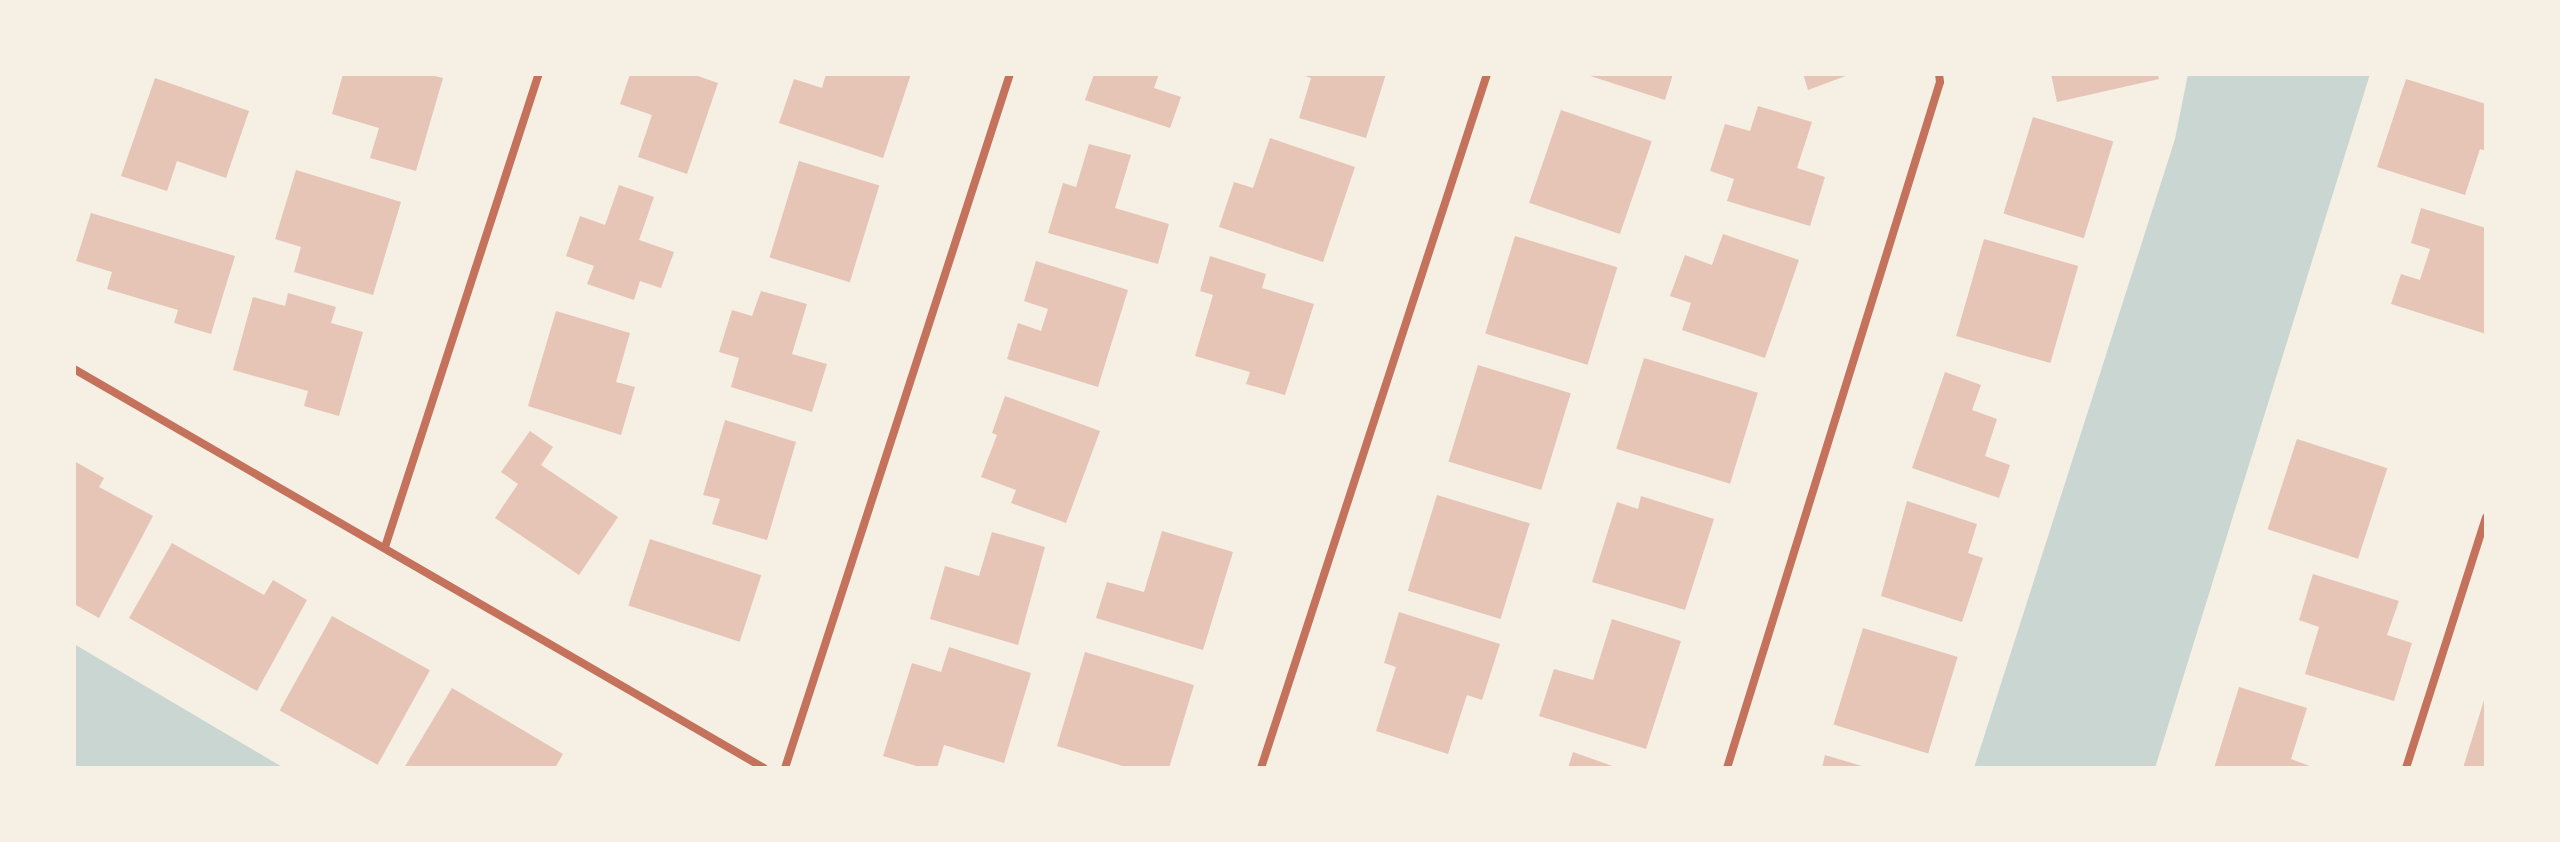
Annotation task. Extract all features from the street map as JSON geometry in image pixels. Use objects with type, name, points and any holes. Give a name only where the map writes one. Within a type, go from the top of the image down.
[{"type":"street","points":[[385,547],[539,74]]},
{"type":"street","points":[[785,768],[1010,74]]},
{"type":"street","points":[[1261,768],[1487,74]]},
{"type":"street","points":[[1727,768],[1940,82],[1939,74]]},
{"type":"street","points":[[74,369],[764,768]]},
{"type":"street","points":[[2406,768],[2486,517]]},
{"type":"shaded area","points":[[2188,74],[2370,74],[2155,768],[1974,768],[2175,139]]},
{"type":"shaded area","points":[[74,644],[284,768],[74,768]]},
{"type":"building","points":[[343,74],[427,74],[443,78],[416,171],[370,158],[379,128],[332,114]]},
{"type":"building","points":[[630,74],[692,74],[718,83],[687,174],[638,157],[652,115],[620,104]]},
{"type":"building","points":[[826,74],[911,74],[883,158],[779,123],[794,79],[822,88]]},
{"type":"building","points":[[1094,74],[1159,74],[1154,88],[1181,97],[1170,128],[1085,100]]},
{"type":"building","points":[[1299,74],[1386,74],[1366,138],[1299,118],[1311,78]]},
{"type":"building","points":[[1584,74],[1673,74],[1665,100]]},
{"type":"building","points":[[1803,74],[1851,74],[1808,90]]},
{"type":"building","points":[[2051,74],[2158,74],[2159,79],[2057,102]]},
{"type":"building","points":[[155,78],[249,111],[226,178],[177,161],[167,191],[121,176]]},
{"type":"building","points":[[2406,79],[2486,104],[2486,151],[2480,149],[2465,195],[2377,167]]},
{"type":"building","points":[[1758,106],[1812,122],[1797,168],[1825,177],[1810,226],[1727,201],[1734,179],[1710,171],[1725,124],[1750,131]]},
{"type":"building","points":[[1561,110],[1652,141],[1620,234],[1529,203]]},
{"type":"building","points":[[2033,117],[2113,142],[2084,238],[2003,214]]},
{"type":"building","points":[[1270,138],[1355,167],[1323,262],[1219,227],[1234,182],[1253,188]]},
{"type":"building","points":[[1089,144],[1131,155],[1115,208],[1169,224],[1158,264],[1048,233],[1063,183],[1076,187]]},
{"type":"building","points":[[799,161],[879,186],[850,282],[769,258]]},
{"type":"building","points":[[296,170],[401,202],[373,295],[294,272],[301,247],[275,239]]},
{"type":"building","points":[[619,185],[654,197],[639,240],[674,252],[661,288],[640,281],[634,300],[587,284],[594,266],[566,256],[580,216],[605,225]]},
{"type":"building","points":[[2421,208],[2486,228],[2486,334],[2391,304],[2401,274],[2420,280],[2430,249],[2411,243]]},
{"type":"building","points":[[91,213],[235,256],[211,334],[174,323],[178,310],[107,289],[112,272],[76,261]]},
{"type":"building","points":[[1723,234],[1799,260],[1765,358],[1682,330],[1691,303],[1670,296],[1685,255],[1712,265]]},
{"type":"building","points":[[1515,236],[1617,267],[1588,365],[1485,334]]},
{"type":"building","points":[[1984,239],[2078,266],[2050,363],[1956,336]]},
{"type":"building","points":[[1210,256],[1266,274],[1262,288],[1314,304],[1285,395],[1246,384],[1250,372],[1195,356],[1213,295],[1200,291]]},
{"type":"building","points":[[1036,261],[1128,290],[1098,387],[1007,359],[1018,323],[1041,331],[1048,309],[1024,301]]},
{"type":"building","points":[[761,291],[807,304],[792,354],[827,364],[812,412],[731,387],[739,358],[719,352],[732,310],[752,316]]},
{"type":"building","points":[[288,293],[336,307],[331,323],[363,332],[339,416],[304,406],[308,391],[233,370],[253,297],[285,306]]},
{"type":"building","points":[[556,311],[630,333],[616,382],[635,387],[621,435],[528,406]]},
{"type":"building","points":[[1644,358],[1758,393],[1730,484],[1616,449]]},
{"type":"building","points":[[1478,365],[1571,393],[1541,490],[1448,462]]},
{"type":"building","points":[[1945,372],[1981,385],[1972,410],[1997,419],[1985,456],[2010,465],[1999,498],[1912,468]]},
{"type":"building","points":[[1005,396],[1100,431],[1066,523],[1011,503],[1016,490],[981,477],[997,435],[992,433]]},
{"type":"building","points":[[725,420],[796,442],[767,540],[712,524],[720,499],[703,495]]},
{"type":"building","points":[[530,431],[553,447],[541,465],[618,517],[579,575],[495,518],[518,484],[501,472]]},
{"type":"building","points":[[2297,439],[2387,468],[2358,559],[2268,529]]},
{"type":"building","points":[[74,461],[104,478],[99,487],[153,516],[99,618],[74,604]]},
{"type":"building","points":[[1437,495],[1530,523],[1501,619],[1408,591]]},
{"type":"building","points":[[1641,496],[1714,519],[1685,610],[1592,582],[1617,502],[1638,509]]},
{"type":"building","points":[[1907,501],[1977,524],[1968,553],[1983,558],[1962,622],[1881,596]]},
{"type":"building","points":[[1162,531],[1233,552],[1203,650],[1096,618],[1107,582],[1144,592]]},
{"type":"building","points":[[992,532],[1045,547],[1018,645],[930,619],[945,566],[979,576]]},
{"type":"building","points":[[650,539],[761,575],[740,642],[628,606]]},
{"type":"building","points":[[172,543],[264,595],[273,580],[307,600],[257,691],[129,618]]},
{"type":"building","points":[[2313,574],[2399,601],[2387,635],[2412,643],[2394,701],[2305,674],[2319,627],[2299,620]]},
{"type":"building","points":[[1399,612],[1500,644],[1482,700],[1467,695],[1448,754],[1376,731],[1396,667],[1384,663]]},
{"type":"building","points":[[332,616],[430,670],[378,765],[280,710]]},
{"type":"building","points":[[1612,619],[1681,641],[1646,749],[1539,716],[1554,669],[1593,680]]},
{"type":"building","points":[[1863,628],[1958,657],[1928,754],[1833,725]]},
{"type":"building","points":[[949,647],[1031,673],[1004,763],[944,745],[937,768],[923,768],[883,756],[912,663],[941,672]]},
{"type":"building","points":[[1085,652],[1194,685],[1169,768],[1129,768],[1057,746]]},
{"type":"building","points":[[2239,687],[2307,708],[2291,759],[2315,768],[2214,768]]},
{"type":"building","points":[[452,688],[563,754],[555,768],[404,768]]},
{"type":"building","points":[[2485,697],[2486,768],[2463,768]]},
{"type":"building","points":[[1573,752],[1618,768],[1568,768]]},
{"type":"building","points":[[1825,755],[1865,767],[1865,768],[1822,768]]}]
